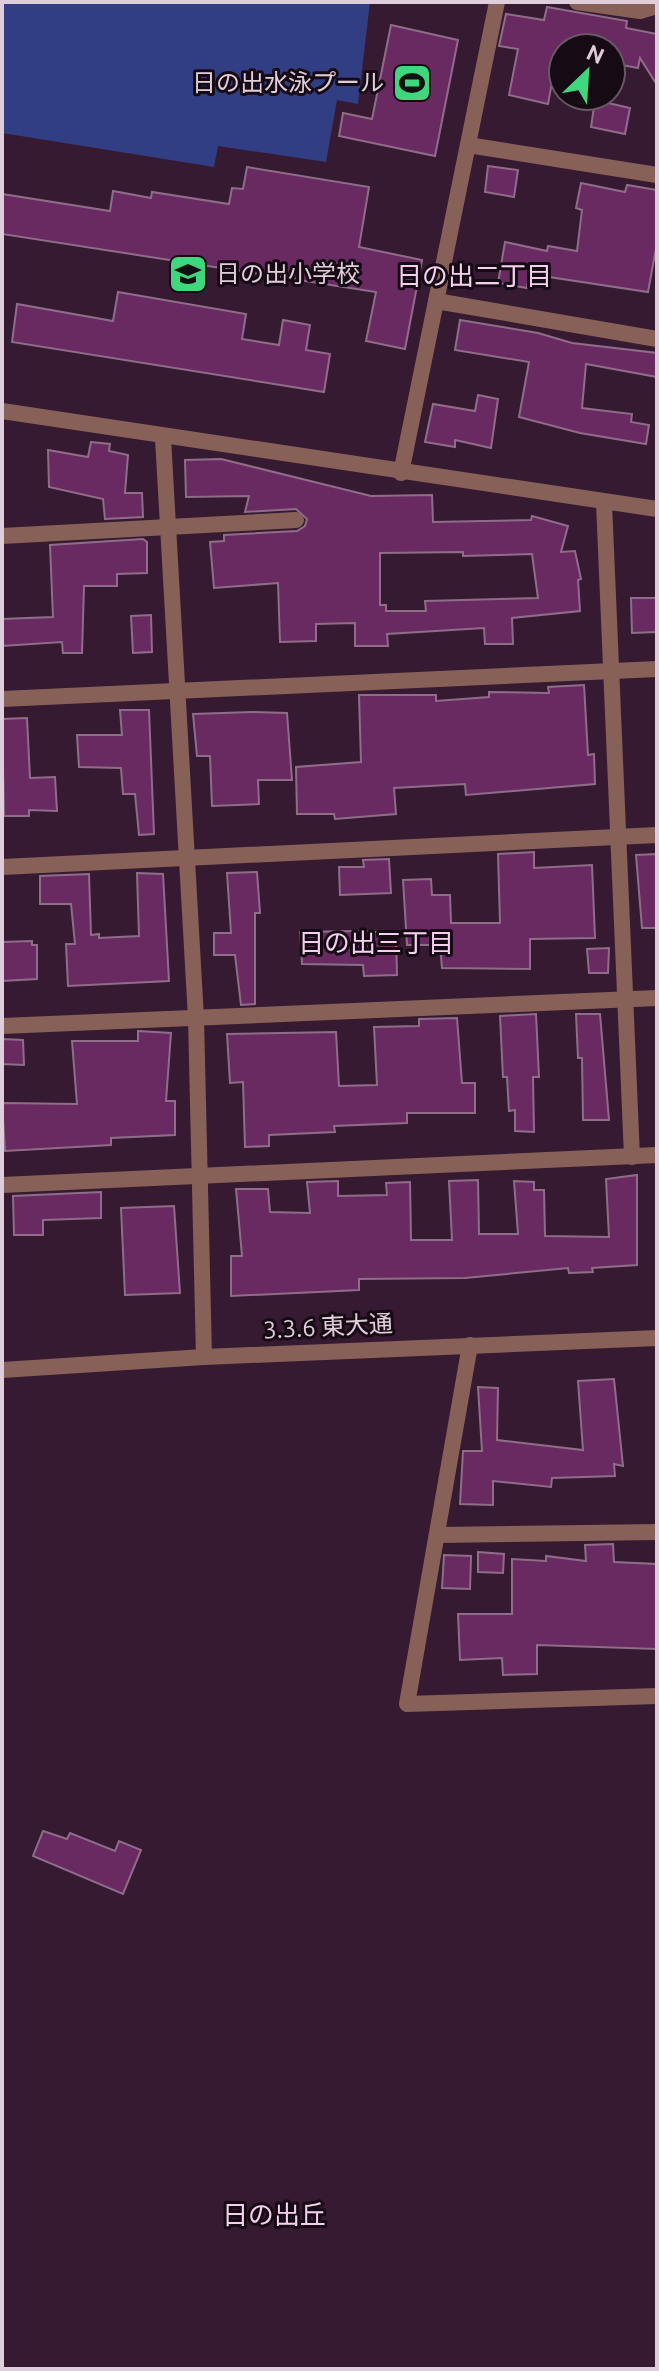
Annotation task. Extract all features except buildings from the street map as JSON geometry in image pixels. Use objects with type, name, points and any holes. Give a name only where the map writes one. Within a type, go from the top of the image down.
[{"type":"street","points":[[401,473],[497,2]]},
{"type":"street","points":[[577,2],[640,11],[657,6]]},
{"type":"street","points":[[468,145],[657,175]]},
{"type":"street","points":[[436,301],[657,339]]},
{"type":"street","points":[[2,411],[604,503],[657,507]]},
{"type":"street","points":[[163,438],[196,1018],[204,1357]]},
{"type":"street","points":[[604,503],[632,1157]]},
{"type":"street","points":[[2,536],[168,530],[296,520]]},
{"type":"street","points":[[2,699],[657,669]]},
{"type":"street","points":[[2,867],[187,855],[657,835]]},
{"type":"street","points":[[2,1026],[657,998]]},
{"type":"street","points":[[2,1185],[657,1155]]},
{"type":"street","name":"3.3.6 東大通","points":[[2,1370],[204,1357],[657,1338]]},
{"type":"street","points":[[470,1345],[407,1704],[657,1696]]},
{"type":"street","points":[[437,1535],[657,1532]]},
{"type":"shaded area","points":[[2,2],[370,2],[358,104],[337,100],[326,162],[218,146],[214,167],[2,133]]},
{"type":"place","name":"日の出水泳プール","points":[[412,83]]},
{"type":"place","name":"日の出小学校","points":[[188,274]]},
{"type":"district","name":"日の出二丁目","points":[[474,276]]},
{"type":"district","name":"日の出三丁目","points":[[376,943]]},
{"type":"district","name":"日の出丘","points":[[274,2215]]}]
